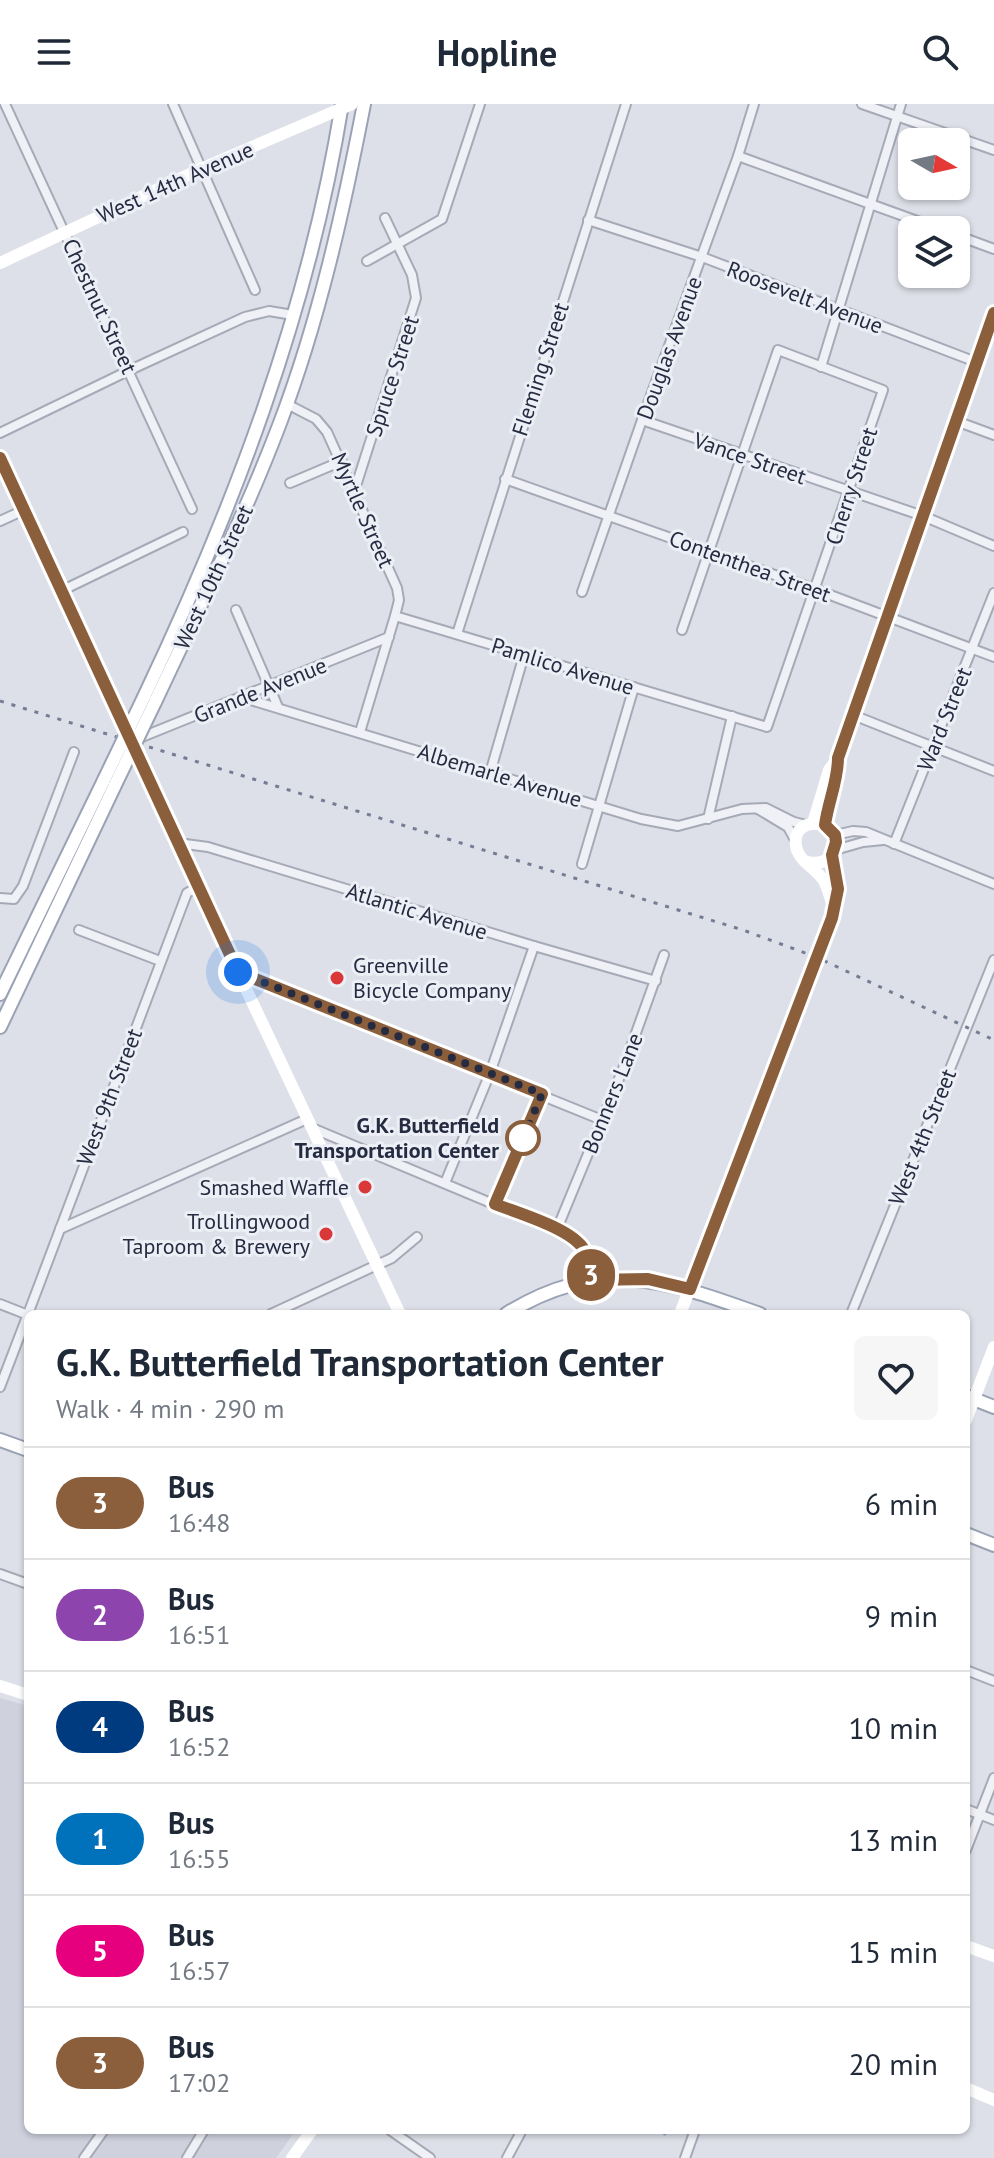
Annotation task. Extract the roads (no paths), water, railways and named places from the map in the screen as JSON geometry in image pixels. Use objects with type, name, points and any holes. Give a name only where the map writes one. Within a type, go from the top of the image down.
[{"type":"main road","name":"West 10th Street","points":[[0,1027],[110,782],[242,514],[287,404],[336,239],[364,104]]},
{"type":"main road","name":"West 14th Avenue","points":[[0,263],[345,106]]},
{"type":"main road","name":"West 10th Street","points":[[149,700],[223,518],[293,315],[345,106]]},
{"type":"main road","points":[[682,1310],[834,909],[838,889],[834,853],[820,827],[838,774],[838,758],[994,313]]},
{"type":"main road","points":[[0,458],[130,742],[398,1310]]},
{"type":"main road","name":"West 10th Street","points":[[0,994],[110,782]]},
{"type":"main road","points":[[820,827],[797,834],[795,841],[798,853],[825,881],[834,909]]},
{"type":"main road","points":[[808,862],[821,863],[834,853]]},
{"type":"main road","points":[[514,1310],[545,1295],[592,1280],[648,1279],[690,1289],[749,1310]]},
{"type":"main road","points":[[994,1347],[970,1397],[994,1407]]},
{"type":"main road","points":[[0,1440],[24,1449]]},
{"type":"main road","points":[[970,1536],[994,1545]]},
{"type":"main road","points":[[0,1686],[24,1694]]},
{"type":"main road","points":[[970,1947],[994,1956]]},
{"type":"main road","points":[[970,2090],[994,2100]]},
{"type":"main road","points":[[292,2158],[309,2134]]},
{"type":"street","name":"Chestnut Street","points":[[5,104],[192,509]]},
{"type":"street","points":[[173,104],[255,290]]},
{"type":"street","points":[[367,261],[442,219],[480,104]]},
{"type":"street","name":"Fleming Street","points":[[457,634],[626,104]]},
{"type":"street","name":"Douglas Avenue","points":[[582,592],[754,104]]},
{"type":"street","points":[[862,104],[994,150]]},
{"type":"street","points":[[682,630],[778,350],[821,367],[901,104]]},
{"type":"street","points":[[738,156],[904,216]]},
{"type":"street","name":"Spruce Street","points":[[355,490],[416,298],[415,286],[385,218]]},
{"type":"street","name":"Roosevelt Avenue","points":[[588,220],[702,257],[976,362]]},
{"type":"street","points":[[970,240],[994,249]]},
{"type":"street","points":[[0,433],[257,313],[293,315]]},
{"type":"street","name":"Cherry Street","points":[[732,716],[767,727],[817,590],[883,390],[821,367]]},
{"type":"street","name":"Myrtle Street","points":[[287,404],[321,424],[342,461],[397,588],[399,600],[395,616],[360,732]]},
{"type":"street","name":"Vance Street","points":[[642,420],[923,516],[994,546]]},
{"type":"street","points":[[956,421],[994,435]]},
{"type":"street","points":[[290,483],[342,461]]},
{"type":"street","name":"Contenthea Street","points":[[505,479],[710,551],[994,657]]},
{"type":"street","points":[[0,521],[24,510]]},
{"type":"street","points":[[61,591],[183,532]]},
{"type":"street","name":"Ward Street","points":[[894,844],[994,593]]},
{"type":"street","points":[[236,610],[278,707]]},
{"type":"street","name":"Pamlico Avenue","points":[[395,616],[732,716]]},
{"type":"street","name":"Grande Avenue","points":[[130,742],[389,637]]},
{"type":"street","points":[[490,773],[524,655]]},
{"type":"street","points":[[582,864],[634,687]]},
{"type":"street","name":"Albemarle Avenue","points":[[244,698],[641,819],[678,826],[742,809],[758,808]]},
{"type":"street","points":[[853,715],[994,771]]},
{"type":"street","points":[[708,819],[732,716]]},
{"type":"street","points":[[0,898],[14,899],[23,886],[74,752]]},
{"type":"street","points":[[758,808],[766,808],[794,822],[866,832],[994,884]]},
{"type":"street","points":[[758,808],[788,827],[795,841]]},
{"type":"street","points":[[834,853],[863,842],[884,840]]},
{"type":"street","name":"Atlantic Avenue","points":[[178,843],[208,847],[656,981]]},
{"type":"street","name":"West 9th Street","points":[[30,1310],[187,893],[198,887]]},
{"type":"street","points":[[79,930],[160,961]]},
{"type":"street","points":[[445,1183],[490,1073],[534,946]]},
{"type":"street","name":"Bonners Lane","points":[[557,1229],[664,955]]},
{"type":"street","name":"West 4th Street","points":[[853,1310],[994,960]]},
{"type":"street","points":[[238,972],[602,1120]]},
{"type":"street","points":[[60,1229],[309,1124],[572,1237],[583,1247],[592,1280]]},
{"type":"street","points":[[280,1310],[376,1266],[398,1254],[417,1237]]},
{"type":"street","points":[[0,1304],[24,1313]]},
{"type":"street","name":"West 9th Street","points":[[0,1387],[24,1324]]},
{"type":"street","points":[[0,1574],[24,1583]]},
{"type":"street","points":[[970,1672],[994,1681]]},
{"type":"street","points":[[970,1840],[994,1778]]},
{"type":"street","points":[[970,1810],[994,1820]]},
{"type":"street","points":[[84,2158],[101,2134]]},
{"type":"street","points":[[187,2158],[202,2134]]},
{"type":"street","points":[[396,2134],[430,2158]]},
{"type":"street","points":[[507,2158],[520,2134]]},
{"type":"street","points":[[685,2158],[694,2134]]},
{"type":"railway","points":[[0,701],[743,930],[816,957],[994,1040]]},
{"type":"place","name":"Greenville Bicycle Company","points":[[337,978]]},
{"type":"place","name":"G.K. Butterfield Transportation Center","points":[[523,1138]]},
{"type":"place","name":"Smashed Waffle","points":[[365,1187]]},
{"type":"place","name":"Trollingwood Taproom & Brewery","points":[[326,1234]]}]
